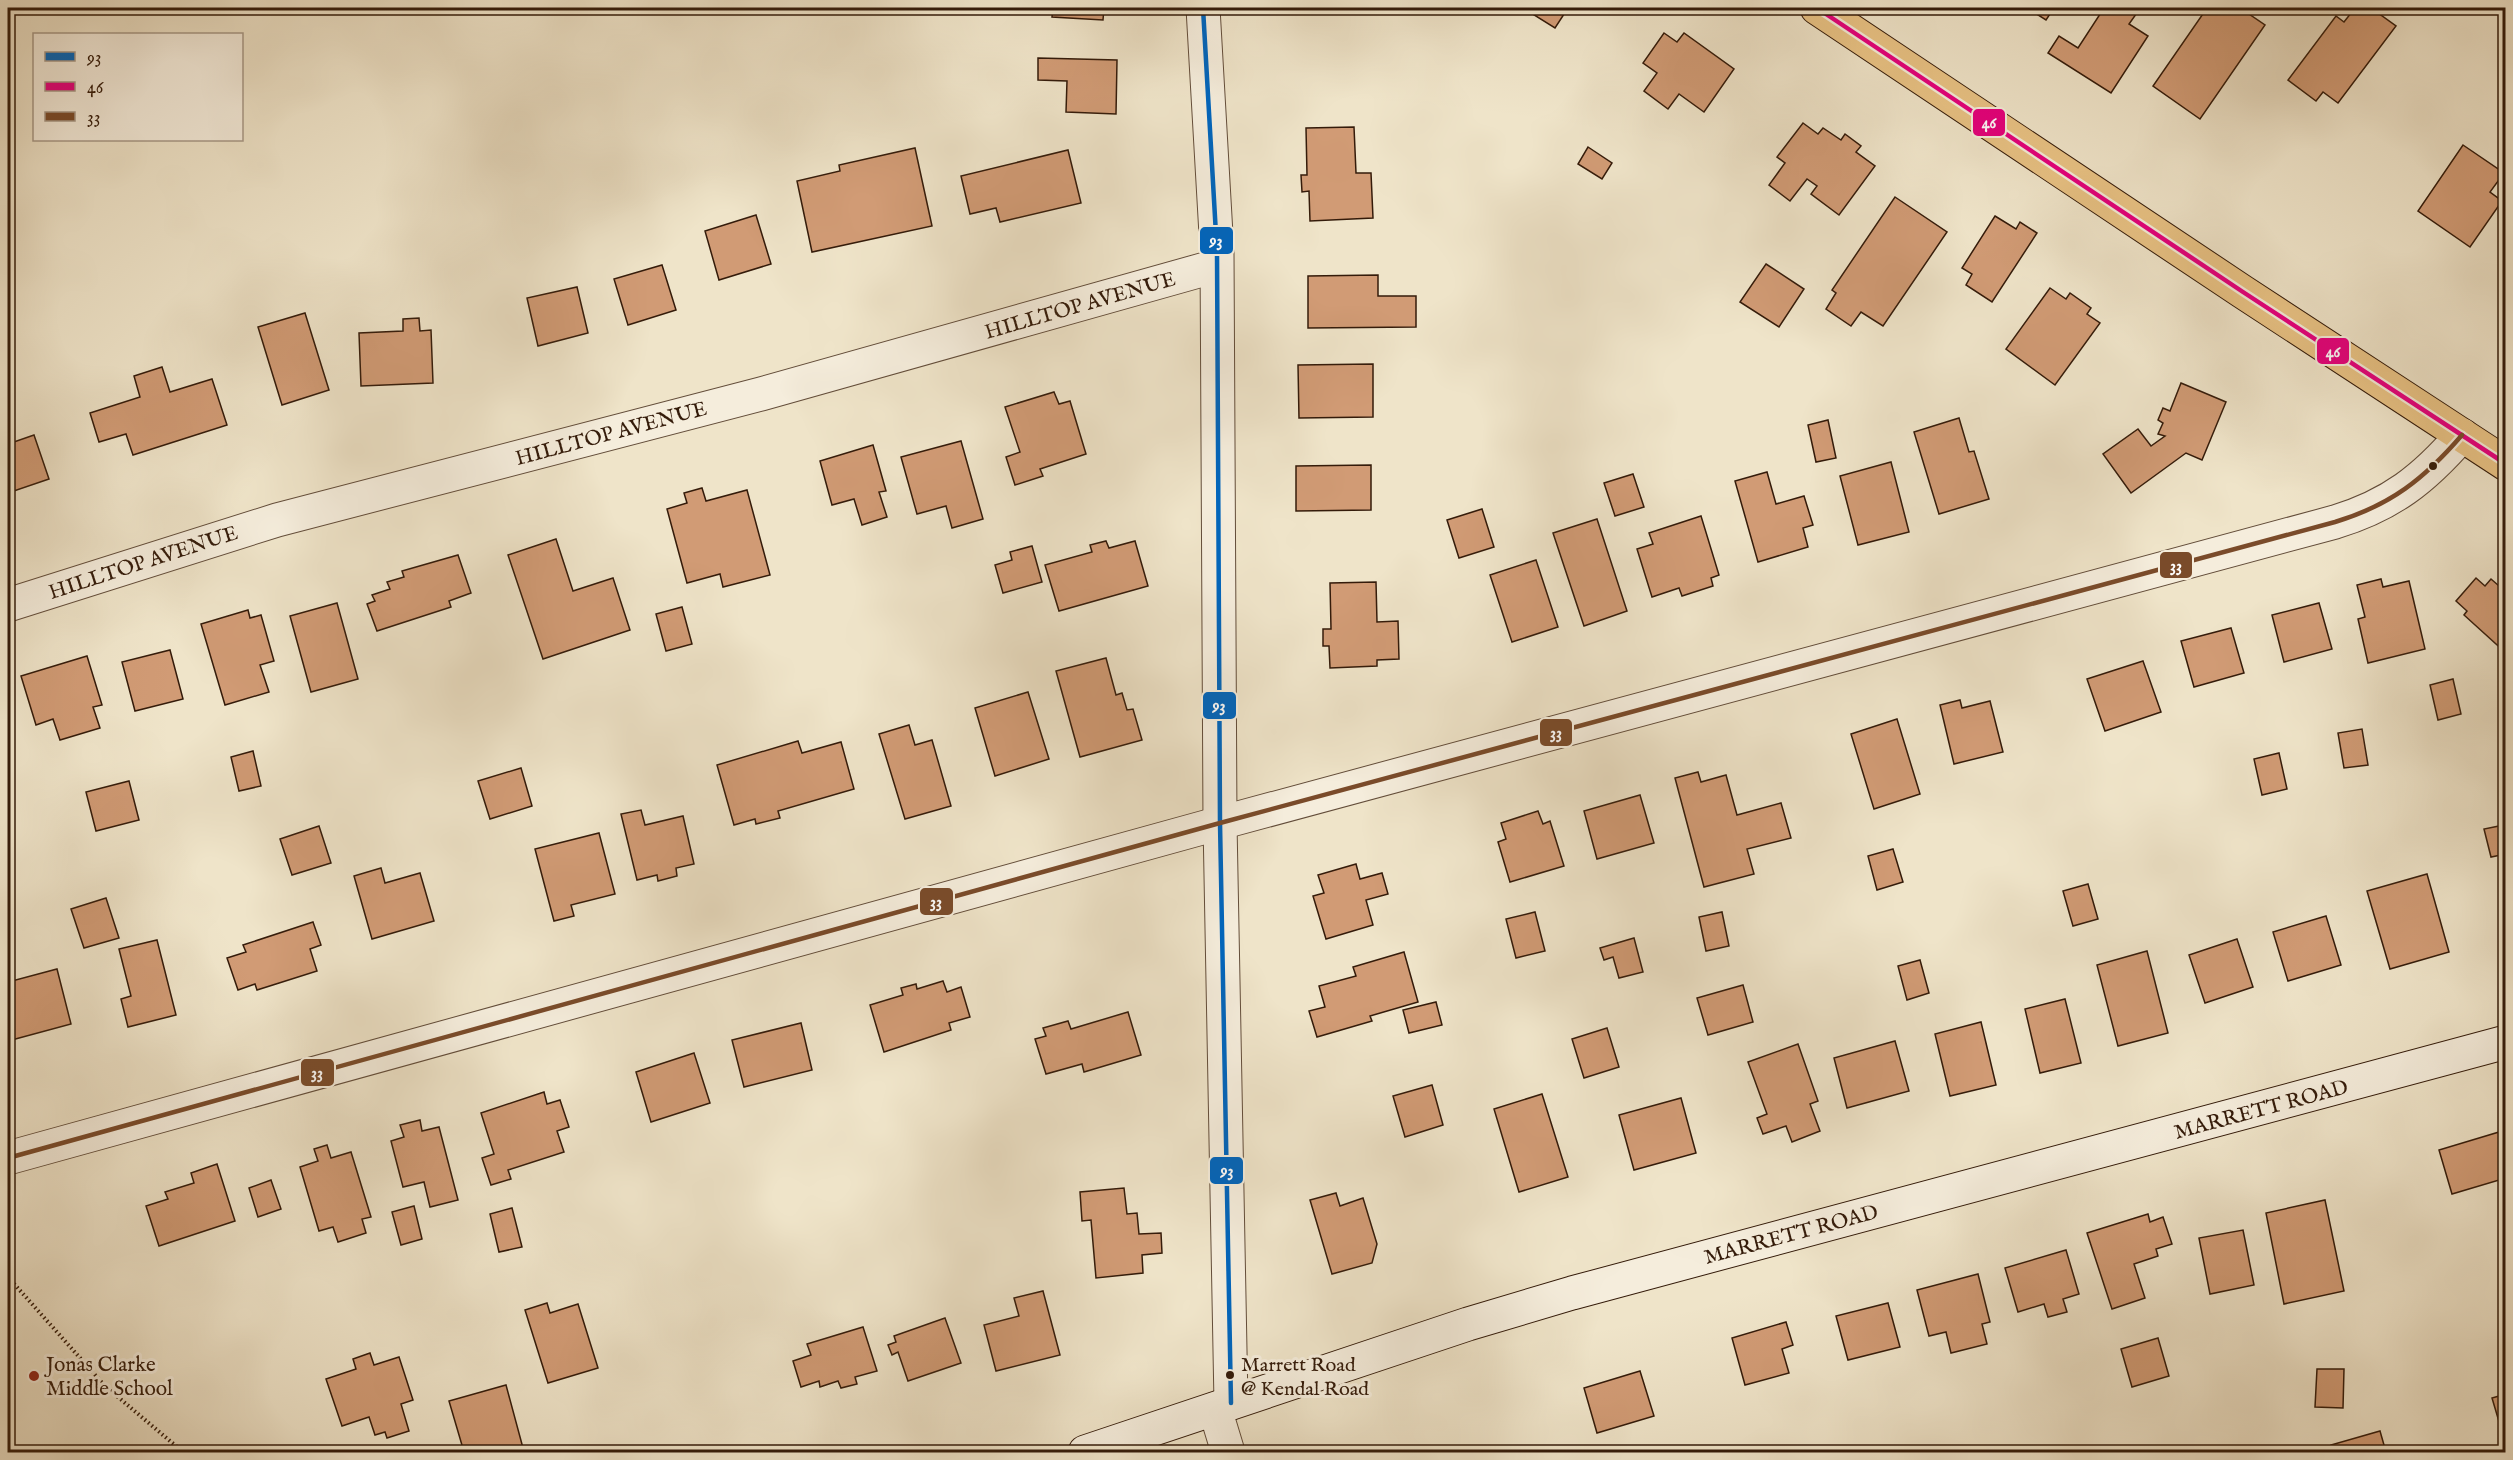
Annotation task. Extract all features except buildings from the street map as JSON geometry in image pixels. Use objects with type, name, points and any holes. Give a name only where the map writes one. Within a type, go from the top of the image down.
[{"type":"main road","points":[[1817,8],[2505,464]]},
{"type":"street","points":[[1203,8],[1216,266],[1223,1406],[1228,1452]]},
{"type":"street","name":"HILLTOP AVENUE","points":[[8,605],[277,519],[761,394],[1216,266]]},
{"type":"street","points":[[8,1158],[1220,824],[2357,516],[2393,499],[2428,472],[2462,435]]},
{"type":"street","name":"MARRETT ROAD","points":[[1085,1452],[1468,1324],[1572,1293],[2505,1042]]},
{"type":"path","points":[[8,1277],[105,1386],[183,1452]]},
{"type":"transit line","name":"93","points":[[1203,8],[1217,252],[1220,823],[1231,1403]]},
{"type":"transit line","name":"46","points":[[1817,8],[2506,464]]},
{"type":"transit line","name":"33","points":[[8,1158],[1220,823],[2335,522],[2390,499],[2405,489],[2434,465],[2462,435]]},
{"type":"place","name":"Marrett Road @ Kendal Road","points":[[1230,1375]]},
{"type":"place","name":"Jonas Clarke Middle School","points":[[34,1376]]}]
